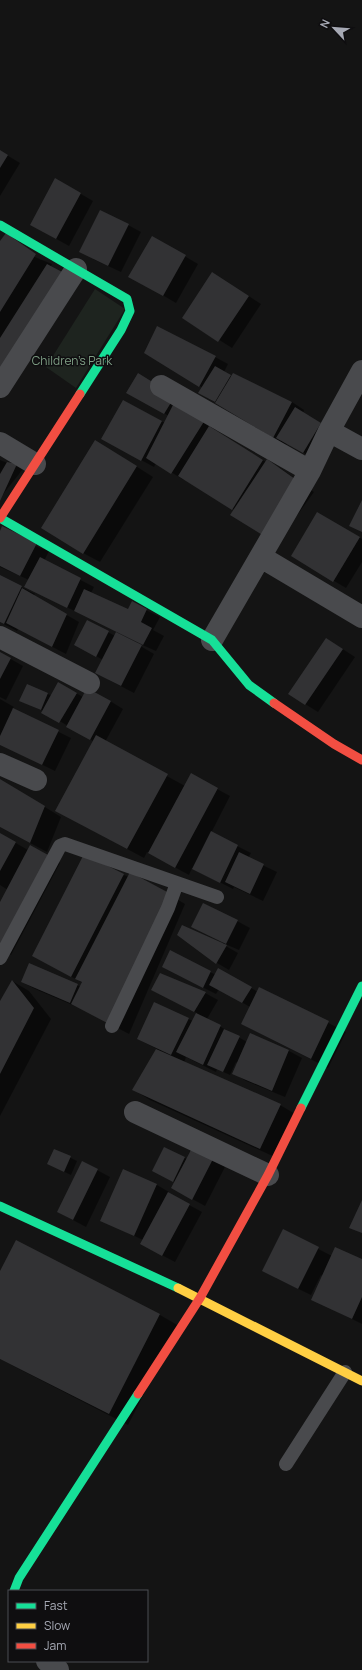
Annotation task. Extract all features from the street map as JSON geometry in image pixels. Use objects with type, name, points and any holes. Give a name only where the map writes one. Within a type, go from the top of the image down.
[{"type":"street","points":[[0,225],[127,299],[130,311],[121,330],[0,518],[212,640],[249,685],[334,744],[362,760]]},
{"type":"street","points":[[0,388],[76,269]]},
{"type":"street","points":[[212,640],[310,471],[329,431],[362,371]]},
{"type":"street","points":[[161,386],[310,471]]},
{"type":"street","points":[[329,431],[362,449]]},
{"type":"street","points":[[0,443],[34,464]]},
{"type":"street","points":[[260,557],[362,617]]},
{"type":"street","points":[[0,637],[89,683]]},
{"type":"street","points":[[0,764],[36,780]]},
{"type":"street","points":[[14,1590],[19,1578],[200,1298],[268,1175],[362,986]]},
{"type":"street","points":[[135,1112],[268,1175]]},
{"type":"street","points":[[0,1206],[200,1298],[270,1335],[362,1380]]},
{"type":"street","points":[[48,1662],[58,1670]]},
{"type":"lane","points":[[0,958],[60,846],[65,844],[217,898]]},
{"type":"lane","points":[[112,1026],[168,908],[177,883]]},
{"type":"lane","points":[[286,1464],[345,1372]]},
{"type":"green space","name":"Children's Park","points":[[95,289],[125,309],[76,388],[46,367]]},
{"type":"building","points":[[0,150],[8,155],[0,168]]},
{"type":"building","points":[[55,178],[81,193],[56,239],[30,225]]},
{"type":"building","points":[[100,210],[129,224],[108,266],[79,252]]},
{"type":"building","points":[[6,233],[36,254],[0,312],[0,241]]},
{"type":"building","points":[[152,236],[186,255],[163,296],[128,277]]},
{"type":"building","points":[[47,264],[64,273],[0,370],[0,338]]},
{"type":"building","points":[[212,272],[249,296],[218,342],[182,318]]},
{"type":"building","points":[[157,326],[216,356],[199,387],[144,353]]},
{"type":"building","points":[[215,366],[231,375],[215,402],[198,393]]},
{"type":"building","points":[[138,373],[175,396],[164,414],[126,393]]},
{"type":"building","points":[[233,373],[292,402],[273,438],[215,403]]},
{"type":"building","points":[[123,400],[162,421],[141,461],[101,439]]},
{"type":"building","points":[[175,401],[205,420],[171,474],[146,458]]},
{"type":"building","points":[[295,407],[321,423],[303,453],[276,438]]},
{"type":"building","points":[[209,426],[263,460],[232,510],[178,476]]},
{"type":"building","points":[[95,440],[137,466],[83,554],[41,528]]},
{"type":"building","points":[[267,459],[302,484],[264,536],[230,515]]},
{"type":"building","points":[[7,462],[17,464],[0,501],[0,474]]},
{"type":"building","points":[[362,500],[362,532],[349,526]]},
{"type":"building","points":[[317,512],[360,537],[333,582],[291,556]]},
{"type":"building","points":[[2,526],[37,543],[20,576],[0,566],[0,531]]},
{"type":"building","points":[[40,557],[81,578],[67,608],[24,587]]},
{"type":"building","points":[[0,575],[22,586],[4,624],[0,622]]},
{"type":"building","points":[[22,588],[67,614],[52,647],[6,623]]},
{"type":"building","points":[[84,589],[128,609],[132,601],[147,609],[141,622],[152,628],[143,645],[74,611]]},
{"type":"building","points":[[87,620],[109,631],[96,657],[74,645]]},
{"type":"building","points":[[116,632],[142,645],[121,686],[95,673]]},
{"type":"building","points":[[326,638],[343,649],[305,705],[288,694]]},
{"type":"building","points":[[0,652],[11,658],[0,679]]},
{"type":"building","points":[[58,682],[77,693],[59,723],[41,713]]},
{"type":"building","points":[[27,684],[48,693],[41,710],[19,701]]},
{"type":"building","points":[[87,688],[111,701],[90,740],[66,727]]},
{"type":"building","points":[[13,708],[59,730],[42,765],[0,745],[0,736]]},
{"type":"building","points":[[96,735],[168,774],[127,849],[55,811]]},
{"type":"building","points":[[191,773],[218,788],[175,868],[148,853]]},
{"type":"building","points":[[0,779],[45,806],[30,843],[0,827]]},
{"type":"building","points":[[211,831],[238,845],[220,883],[192,869]]},
{"type":"building","points":[[0,833],[16,842],[0,871]]},
{"type":"building","points":[[30,845],[48,855],[0,945],[0,902]]},
{"type":"building","points":[[239,852],[264,864],[250,894],[225,882]]},
{"type":"building","points":[[84,854],[124,874],[71,977],[32,956]]},
{"type":"building","points":[[130,872],[169,893],[111,1025],[71,1004],[82,982],[75,979]]},
{"type":"building","points":[[203,903],[238,920],[226,944],[191,927]]},
{"type":"building","points":[[182,925],[227,945],[216,964],[177,935]]},
{"type":"building","points":[[170,950],[211,971],[203,988],[162,967]]},
{"type":"building","points":[[29,963],[78,984],[70,1003],[21,982]]},
{"type":"building","points":[[218,968],[252,987],[242,1003],[209,985]]},
{"type":"building","points":[[160,973],[206,992],[194,1012],[151,990]]},
{"type":"building","points":[[12,980],[34,1008],[0,1074],[0,1001]]},
{"type":"building","points":[[259,987],[329,1021],[311,1059],[241,1024]]},
{"type":"building","points":[[154,1002],[189,1018],[171,1055],[137,1039]]},
{"type":"building","points":[[196,1013],[221,1025],[203,1065],[176,1052]]},
{"type":"building","points":[[224,1029],[240,1036],[223,1072],[207,1065]]},
{"type":"building","points":[[250,1033],[289,1050],[272,1091],[232,1074]]},
{"type":"building","points":[[156,1049],[281,1104],[260,1149],[132,1090]]},
{"type":"building","points":[[164,1147],[185,1157],[173,1182],[152,1171]]},
{"type":"building","points":[[192,1148],[213,1159],[192,1200],[171,1188]]},
{"type":"building","points":[[54,1149],[71,1156],[64,1172],[47,1164]]},
{"type":"building","points":[[82,1161],[98,1169],[73,1220],[57,1212]]},
{"type":"building","points":[[123,1169],[157,1184],[134,1236],[100,1221]]},
{"type":"building","points":[[168,1192],[190,1204],[162,1256],[140,1244]]},
{"type":"building","points":[[362,1200],[362,1233],[349,1228]]},
{"type":"building","points":[[283,1229],[319,1247],[298,1289],[262,1271]]},
{"type":"building","points":[[16,1240],[160,1314],[109,1414],[0,1359],[0,1271]]},
{"type":"building","points":[[335,1247],[362,1259],[362,1297],[352,1319],[311,1300]]},
{"type":"traffic: fast","points":[[0,225],[127,299],[130,311],[121,330],[80,394]]},
{"type":"traffic: fast","points":[[0,518],[212,640],[249,685],[274,703]]},
{"type":"traffic: fast","points":[[301,1108],[362,986]]},
{"type":"traffic: fast","points":[[0,1206],[178,1288]]},
{"type":"traffic: fast","points":[[14,1590],[19,1578],[138,1394]]},
{"type":"traffic: slow","points":[[178,1288],[362,1381]]},
{"type":"traffic: jam","points":[[0,518],[80,394]]},
{"type":"traffic: jam","points":[[274,703],[334,744],[362,760]]},
{"type":"traffic: jam","points":[[138,1394],[200,1298],[268,1175],[301,1108]]}]
